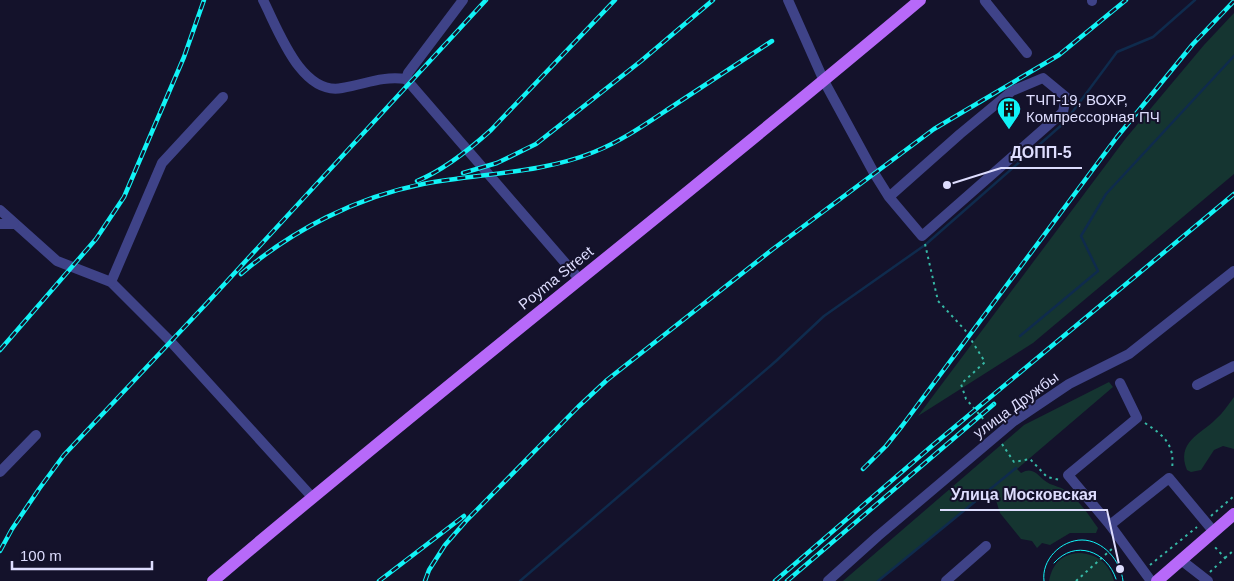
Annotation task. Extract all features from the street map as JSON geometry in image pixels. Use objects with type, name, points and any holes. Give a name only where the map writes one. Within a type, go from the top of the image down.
[{"type":"main road","name":"Poyma Street","points":[[213,581],[312,497],[824,82],[920,0]]},
{"type":"main road","points":[[1157,581],[1234,514]]},
{"type":"street","points":[[263,0],[295,62],[306,76],[320,86],[331,89],[381,78],[406,79],[580,280]]},
{"type":"street","points":[[406,79],[408,73],[463,0]]},
{"type":"street","points":[[788,0],[824,82],[888,197],[922,236],[1063,112],[1066,97],[1043,78],[1012,91],[888,197]]},
{"type":"street","points":[[986,0],[1027,53]]},
{"type":"street","points":[[110,282],[162,163],[223,97]]},
{"type":"street","points":[[0,210],[57,261],[110,282],[171,342],[312,497]]},
{"type":"street","points":[[0,224],[14,224]]},
{"type":"street","name":"улица Дружбы","points":[[828,581],[878,536],[1014,421],[1069,384],[1129,354],[1234,272]]},
{"type":"street","points":[[1198,385],[1234,366]]},
{"type":"street","points":[[1120,382],[1137,418],[1068,475],[1121,540],[1151,581]]},
{"type":"street","points":[[0,472],[36,435]]},
{"type":"street","points":[[1110,526],[1169,478],[1214,532]]},
{"type":"street","points":[[946,581],[986,546]]},
{"type":"street","points":[[1181,560],[1208,581]]},
{"type":"path","points":[[922,236],[938,300],[965,330],[985,362],[961,384],[966,399],[997,435],[1014,462],[1030,459],[1047,477],[1066,482]]},
{"type":"path","points":[[1137,418],[1156,431],[1166,441],[1173,454],[1169,478]]},
{"type":"path","points":[[1205,521],[1234,496]]},
{"type":"path","points":[[1076,581],[1121,540]]},
{"type":"path","points":[[1225,558],[1234,550]]},
{"type":"green space","points":[[1234,13],[1234,174],[1033,343],[918,416],[1126,138],[1204,45]]},
{"type":"green space","points":[[1109,382],[1113,387],[1017,469],[1021,473],[1033,471],[1050,484],[1063,489],[1075,498],[1098,528],[1096,533],[1070,533],[1050,545],[1042,543],[1037,548],[1032,541],[1021,539],[1000,513],[995,497],[990,490],[878,581],[843,581],[1024,425]]},
{"type":"green space","points":[[1234,397],[1234,449],[1223,446],[1214,450],[1201,470],[1191,472],[1187,470],[1184,460],[1187,446],[1191,440],[1219,417]]},
{"type":"green space","points":[[1079,553],[1091,555],[1105,564],[1114,581],[1049,581],[1055,565],[1059,561],[1068,555]]},
{"type":"waterway","points":[[520,581],[776,361],[824,316],[925,245],[1065,122],[1117,52],[1153,37],[1195,0]]},
{"type":"waterway","points":[[1020,336],[1098,271],[1081,236],[1106,194],[1234,56]]},
{"type":"waterway","points":[[878,581],[1016,468]]},
{"type":"tram line","points":[[1044,581],[1046,566],[1054,553],[1067,543],[1082,540],[1097,544],[1110,553],[1119,566],[1123,581]]},
{"type":"tram line","points":[[1054,563],[1071,551],[1090,552],[1098,555],[1105,561],[1112,569],[1116,579]]},
{"type":"railway","points":[[0,350],[96,239],[124,197],[184,57],[204,0]]},
{"type":"railway","points":[[0,551],[12,529],[64,455],[486,0]]},
{"type":"railway","points":[[417,181],[437,171],[456,158],[491,130],[615,0]]},
{"type":"railway","points":[[463,173],[497,163],[536,144],[641,61],[713,0]]},
{"type":"railway","points":[[425,581],[429,570],[445,545],[466,521],[607,380],[773,249],[934,129],[1059,55],[1126,0]]},
{"type":"railway","points":[[863,469],[886,446],[902,426],[1117,137],[1193,44],[1234,1]]},
{"type":"railway","points":[[241,274],[282,243],[326,217],[374,197],[444,180],[553,165],[594,152],[647,123],[772,41]]},
{"type":"railway","points":[[775,581],[933,445],[1234,194]]},
{"type":"railway","points":[[787,581],[994,404]]},
{"type":"railway","points":[[379,581],[464,516]]},
{"type":"place","name":"ТЧП-19, ВОХР, Компрессорная ПЧ","points":[[1009,130]]},
{"type":"place","name":"ДОПП-5","points":[[947,185]]},
{"type":"place","name":"Улица Московская","points":[[1120,569]]}]
